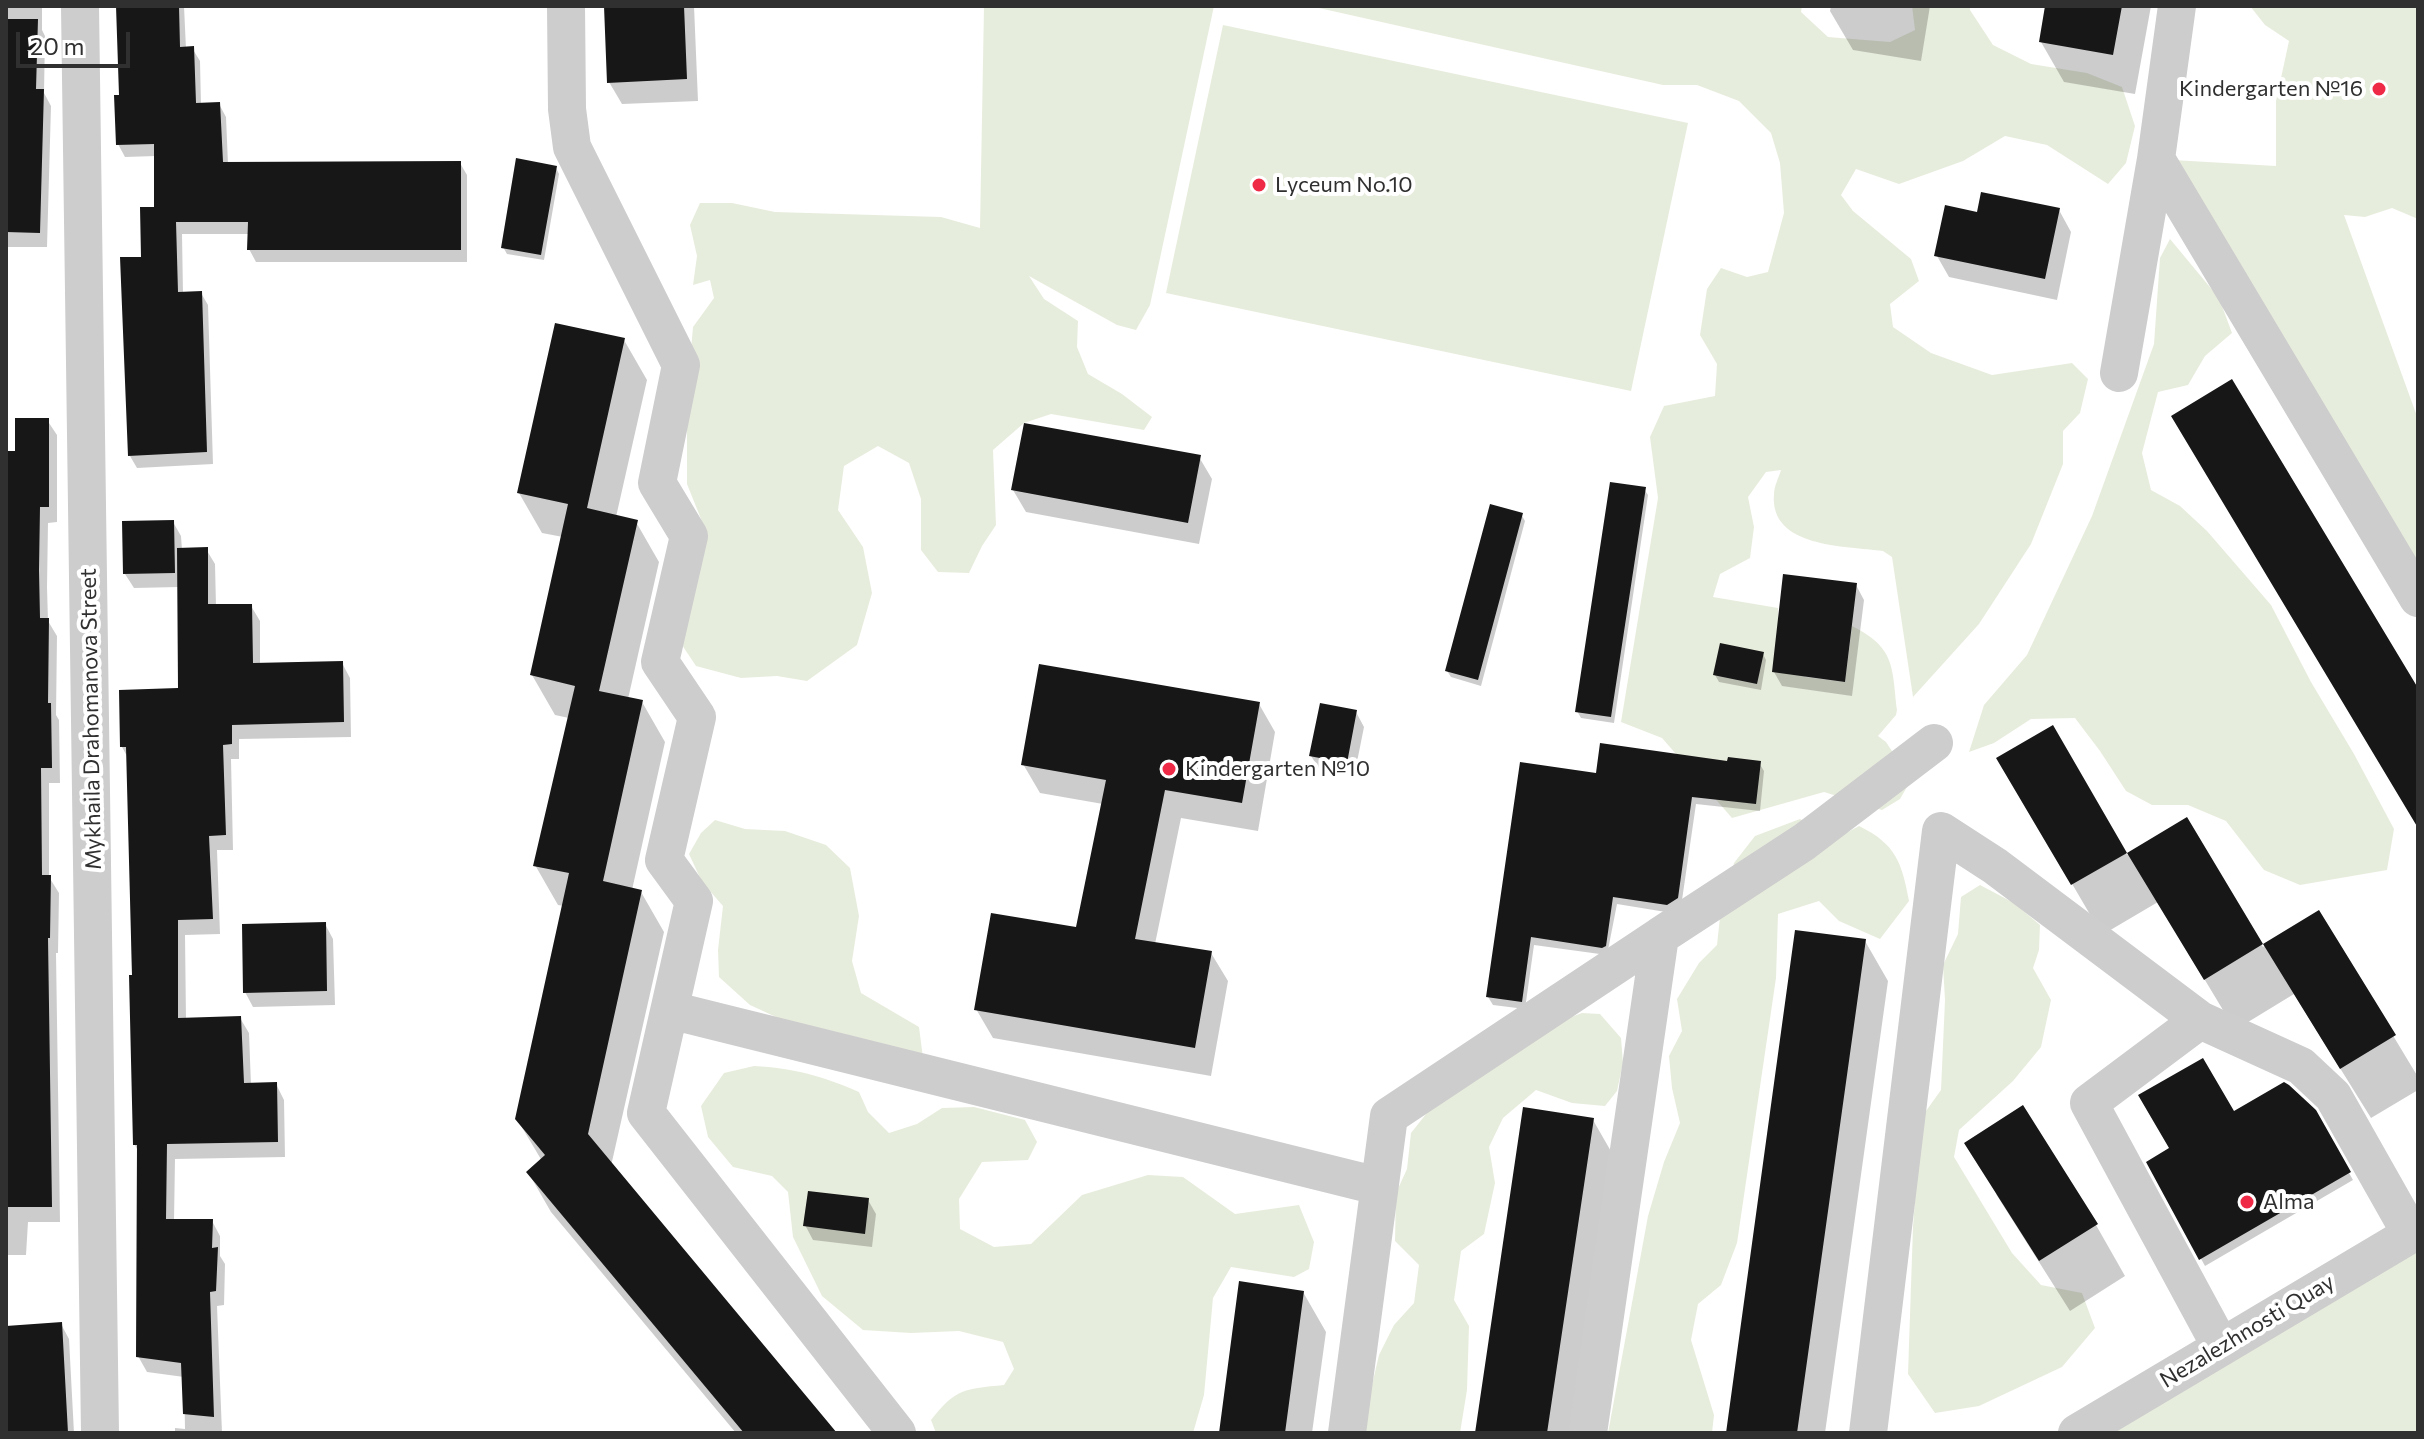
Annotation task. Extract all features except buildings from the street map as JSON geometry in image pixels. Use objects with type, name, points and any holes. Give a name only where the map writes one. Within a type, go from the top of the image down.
[{"type":"street","name":"Mykhaila Drahomanova Street","points":[[80,6],[100,1433]]},
{"type":"street","points":[[566,6],[567,109],[572,147],[681,365],[657,483],[689,536],[660,662],[697,717],[664,860],[694,901],[646,1113],[897,1433]]},
{"type":"street","points":[[2119,373],[2156,159],[2177,6]]},
{"type":"street","points":[[2156,159],[2418,598]]},
{"type":"street","points":[[1347,1433],[1389,1116],[1804,842],[1934,743]]},
{"type":"street","points":[[1868,1433],[1941,831],[1995,866],[2200,1020],[2301,1066],[2333,1096],[2415,1232]]},
{"type":"street","points":[[1588,1433],[1660,936]]},
{"type":"street","points":[[670,1010],[1378,1186]]},
{"type":"street","points":[[2200,1020],[2089,1103],[2221,1347]]},
{"type":"street","name":"Nezalezhnosti Quay","points":[[2077,1433],[2415,1232]]},
{"type":"green space","points":[[984,6],[1214,6],[1150,305],[1136,330],[1117,325],[1029,276],[1044,299],[1078,321],[1077,347],[1088,374],[1152,417],[1144,430],[1051,414],[1024,423],[993,450],[996,525],[969,573],[938,572],[921,550],[921,499],[909,463],[878,446],[844,466],[838,510],[863,547],[872,593],[857,645],[807,681],[777,676],[741,678],[696,666],[682,645],[691,591],[707,534],[687,484],[687,395],[693,327],[714,298],[710,280],[693,285],[697,256],[690,225],[700,203],[732,203],[775,212],[941,217],[980,228]]},
{"type":"green space","points":[[1310,6],[1802,6],[1801,12],[1828,37],[1890,42],[1915,30],[1912,6],[1970,6],[1993,45],[2031,64],[2087,73],[2122,87],[2135,126],[2126,163],[2108,184],[2047,145],[2005,136],[1963,161],[1899,184],[1856,169],[1841,195],[1853,211],[1911,259],[1919,281],[1890,304],[1893,327],[1931,353],[1992,375],[2072,363],[2088,379],[2080,413],[2063,431],[2063,464],[2031,544],[1979,624],[1913,697],[1892,557],[1883,551],[1813,541],[1784,525],[1776,512],[1774,494],[1781,470],[1766,472],[1748,497],[1754,527],[1750,558],[1720,574],[1713,597],[1778,608],[1778,617],[1811,621],[1805,677],[1845,682],[1852,626],[1884,650],[1892,669],[1897,710],[1878,736],[1886,742],[1911,780],[1900,799],[1882,810],[1824,792],[1732,818],[1662,738],[1621,722],[1658,498],[1650,437],[1664,406],[1715,396],[1717,364],[1700,335],[1707,289],[1721,268],[1747,277],[1768,272],[1784,213],[1780,163],[1771,133],[1739,101],[1697,85],[1663,85]]},
{"type":"green space","points":[[2250,6],[2418,6],[2418,219],[2392,208],[2365,217],[2344,215],[2418,419],[2418,598],[2156,159],[2276,166],[2276,101],[2289,41],[2265,25]]},
{"type":"green space","points":[[1223,25],[1688,123],[1631,391],[1166,293]]},
{"type":"green space","points":[[2170,239],[2219,298],[2232,333],[2205,356],[2188,385],[2158,392],[2142,453],[2151,490],[2180,506],[2207,531],[2271,605],[2394,829],[2387,870],[2300,885],[2264,870],[2226,821],[2188,805],[2152,805],[2126,791],[2075,718],[2031,719],[1994,743],[1969,752],[1984,705],[2027,655],[2092,516],[2154,344],[2160,258]]},
{"type":"green space","points":[[1800,819],[1835,839],[1859,826],[1881,840],[1900,865],[1909,901],[1880,939],[1839,921],[1819,901],[1778,914],[1776,978],[1737,1243],[1721,1285],[1698,1304],[1691,1340],[1714,1415],[1712,1433],[1608,1433],[1648,1216],[1664,1162],[1680,1123],[1669,1056],[1682,1031],[1677,999],[1699,963],[1717,945],[1720,917],[1734,863],[1755,836]]},
{"type":"green space","points":[[715,820],[745,829],[785,831],[826,845],[850,868],[859,916],[852,961],[861,993],[919,1027],[923,1058],[789,1023],[750,1005],[719,977],[718,950],[723,906],[702,882],[689,854],[701,833]]},
{"type":"green space","points":[[1980,885],[2014,903],[2040,925],[2039,950],[2033,968],[2051,1000],[2041,1047],[2013,1081],[1959,1130],[1954,1157],[2012,1253],[2041,1285],[2082,1293],[2095,1328],[2062,1367],[1979,1406],[1935,1413],[1908,1374],[1913,1227],[1921,1118],[1941,1090],[1945,1000],[1943,965],[1958,934],[1961,897]]},
{"type":"green space","points":[[1582,1013],[1600,1014],[1621,1038],[1623,1063],[1617,1091],[1605,1106],[1572,1103],[1536,1090],[1503,1118],[1489,1147],[1495,1183],[1484,1234],[1461,1251],[1454,1300],[1469,1326],[1467,1390],[1460,1433],[1365,1433],[1368,1402],[1379,1355],[1394,1325],[1414,1303],[1419,1265],[1395,1241],[1396,1193],[1407,1169],[1411,1133],[1430,1109],[1555,1023]]},
{"type":"green space","points":[[754,1066],[808,1074],[859,1092],[868,1112],[889,1133],[917,1124],[942,1108],[974,1107],[1025,1120],[1037,1142],[1028,1160],[982,1162],[959,1199],[960,1229],[994,1247],[1031,1244],[1082,1195],[1148,1175],[1183,1177],[1235,1214],[1299,1205],[1314,1242],[1309,1269],[1294,1277],[1231,1267],[1213,1298],[1204,1395],[1193,1433],[936,1433],[931,1420],[955,1396],[970,1389],[1004,1385],[1014,1369],[1003,1342],[959,1331],[911,1333],[863,1330],[822,1296],[793,1237],[788,1192],[772,1176],[733,1167],[708,1137],[701,1106],[724,1073]]},
{"type":"green space","points":[[2418,1229],[2418,1433],[2074,1433]]},
{"type":"place","name":"Kindergarten №16","points":[[2379,89]]},
{"type":"place","name":"Lyceum No.10","points":[[1259,185]]},
{"type":"place","name":"Kindergarten №10","points":[[1169,769]]},
{"type":"place","name":"Alma","points":[[2247,1202]]}]
